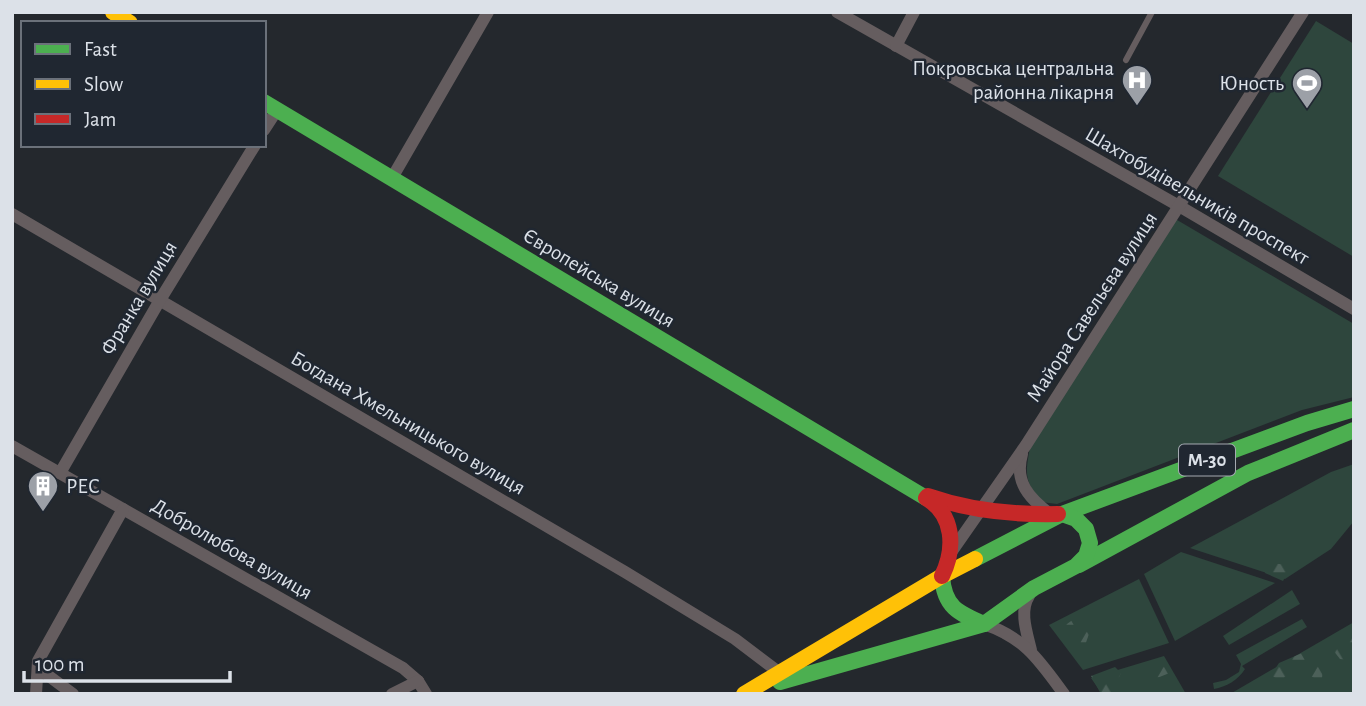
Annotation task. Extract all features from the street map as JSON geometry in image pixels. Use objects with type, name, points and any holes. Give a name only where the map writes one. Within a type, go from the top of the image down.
[{"type":"main road","name":"Європейська вулиця","points":[[270,106],[933,502],[947,521],[952,537],[952,551]]},
{"type":"main road","name":"М-30","points":[[747,692],[942,576],[1056,514],[1307,423],[1354,409]]},
{"type":"main road","name":"М-30","points":[[747,692],[984,624],[1034,589],[1158,520],[1310,445],[1354,430]]},
{"type":"main road","name":"Європейська вулиця","points":[[911,490],[981,510],[1008,514],[1056,514]]},
{"type":"main road","points":[[1056,514],[1076,519],[1086,529],[1090,543],[1086,556],[1076,566]]},
{"type":"main road","points":[[952,551],[942,576],[945,596],[958,612],[984,624]]},
{"type":"street","points":[[392,178],[488,12]]},
{"type":"street","name":"Шахтобудівельників проспект","points":[[837,12],[1179,206],[1354,309]]},
{"type":"street","points":[[896,46],[914,12]]},
{"type":"street","name":"Майора Савельєва вулиця","points":[[952,551],[1026,445],[1303,12]]},
{"type":"street","name":"Франка вулиця","points":[[60,473],[160,300],[254,147]]},
{"type":"street","name":"Богдана Хмельницького вулиця","points":[[12,214],[625,572],[735,639],[780,673]]},
{"type":"street","name":"Майора Савельєва вулиця","points":[[1026,445],[1021,456],[1021,481],[1025,492],[1056,514]]},
{"type":"street","name":"Добролюбова вулиця","points":[[12,446],[403,668],[418,681],[426,694]]},
{"type":"street","points":[[36,694],[38,661],[123,509]]},
{"type":"street","points":[[1031,650],[1024,615],[1026,601],[1034,589]]},
{"type":"street","points":[[984,624],[1007,634],[1031,650],[1064,694]]},
{"type":"street","points":[[38,668],[74,694]]},
{"type":"street","points":[[392,694],[418,681]]},
{"type":"lane","points":[[1126,60],[1153,12]]},
{"type":"green space","name":"Юность","points":[[1316,21],[1354,44],[1354,257],[1218,176]]},
{"type":"green space","points":[[1172,217],[1354,324],[1354,397],[1302,410],[1057,504],[1041,502],[1030,486],[1027,473],[1031,440]]},
{"type":"green space","points":[[1354,464],[1354,521],[1331,549],[1285,579],[1190,548],[1331,472]]},
{"type":"green space","points":[[1181,552],[1275,583],[1175,641],[1144,574]]},
{"type":"green space","points":[[1266,563],[1291,565],[1283,581],[1265,573]]},
{"type":"green space","points":[[1139,579],[1169,643],[1083,670],[1049,625]]},
{"type":"green space","points":[[1292,590],[1300,604],[1229,645],[1223,636]]},
{"type":"green space","points":[[1085,611],[1096,614],[1083,651],[1071,651],[1061,633],[1067,624]]},
{"type":"green space","points":[[1302,619],[1307,627],[1242,666],[1245,669],[1231,682],[1214,689],[1213,683],[1226,680],[1239,672],[1241,664],[1236,655]]},
{"type":"green space","points":[[1354,622],[1352,694],[1230,694]]},
{"type":"green space","points":[[1354,627],[1354,654],[1347,660],[1340,659],[1329,645],[1335,636]]},
{"type":"green space","points":[[1316,647],[1323,668],[1322,678],[1316,679],[1309,675],[1304,661],[1280,681],[1271,675],[1279,663]]},
{"type":"green space","points":[[1164,656],[1186,694],[1102,694],[1091,678]]},
{"type":"green space","points":[[1161,659],[1172,672],[1157,678],[1143,670],[1140,665]]},
{"type":"green space","points":[[1115,667],[1121,673],[1111,694],[1101,694],[1091,676]]},
{"type":"traffic: fast","points":[[266,103],[926,498]]},
{"type":"traffic: fast","points":[[975,559],[1062,514],[1307,423],[1354,409]]},
{"type":"traffic: fast","points":[[1079,565],[1248,473],[1354,430]]},
{"type":"traffic: fast","points":[[780,682],[984,624],[1034,588],[1076,566],[1086,556],[1090,543],[1086,529],[1076,519],[1062,514]]},
{"type":"traffic: fast","points":[[942,576],[943,587],[954,608],[984,624]]},
{"type":"traffic: slow","points":[[113,12],[127,21]]},
{"type":"traffic: slow","points":[[744,694],[975,559]]},
{"type":"traffic: jam","points":[[928,496],[992,511],[1058,514]]},
{"type":"traffic: jam","points":[[926,498],[943,514],[950,533],[949,555],[942,576]]},
{"type":"place","name":"Покровська центральна районна лікарня","points":[[1137,107]]},
{"type":"place","name":"Юность","points":[[1307,110]]},
{"type":"place","name":"РЕС","points":[[43,513]]}]
